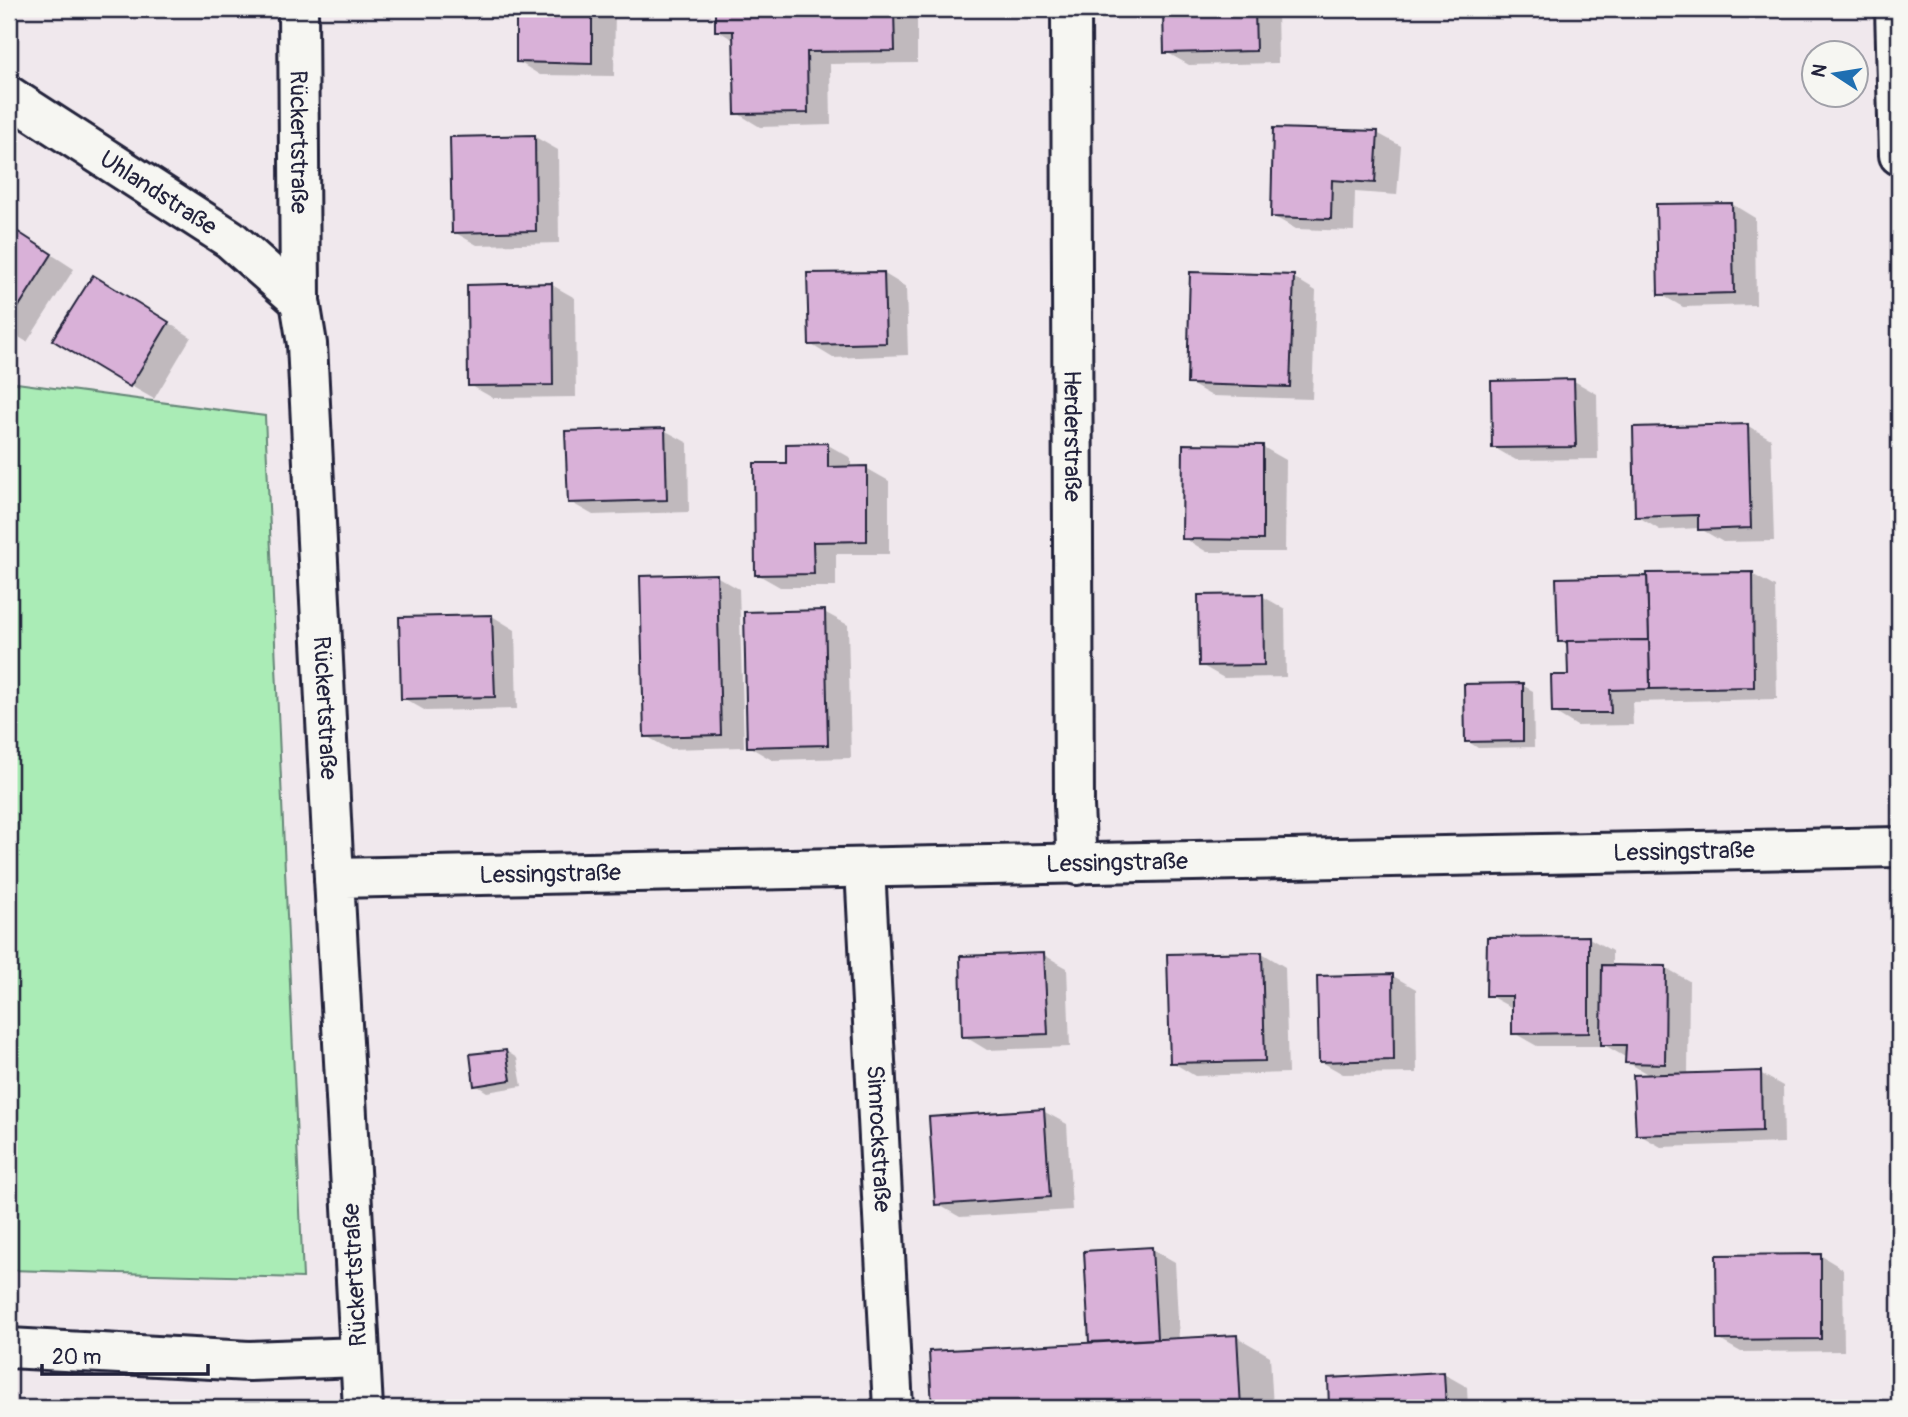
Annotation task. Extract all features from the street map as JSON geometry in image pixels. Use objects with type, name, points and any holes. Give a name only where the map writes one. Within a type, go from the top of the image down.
[{"type":"street","name":"Rückertstraße","points":[[298,9],[300,301],[307,344],[363,1408]]},
{"type":"street","name":"Herderstraße","points":[[1071,9],[1074,806],[1077,865]]},
{"type":"street","points":[[1895,9],[1899,155]]},
{"type":"street","name":"Uhlandstraße","points":[[9,96],[230,239],[300,301]]},
{"type":"street","name":"Lessingstraße","points":[[334,878],[1899,847]]},
{"type":"street","name":"Simrockstraße","points":[[865,868],[893,1408]]},
{"type":"street","points":[[9,1348],[249,1361],[360,1357]]},
{"type":"green space","points":[[9,382],[265,416],[303,1278],[9,1270]]},
{"type":"building","points":[[174,9],[221,9],[221,14]]},
{"type":"building","points":[[516,9],[592,9],[592,64],[516,62]]},
{"type":"building","points":[[715,9],[894,9],[895,51],[807,52],[808,113],[735,114],[733,31],[715,31]]},
{"type":"building","points":[[1163,9],[1255,9],[1256,51],[1164,53]]},
{"type":"building","points":[[1273,128],[1378,131],[1375,183],[1332,180],[1331,219],[1271,217]]},
{"type":"building","points":[[535,135],[536,231],[452,233],[450,137]]},
{"type":"building","points":[[1732,203],[1734,293],[1658,295],[1656,204]]},
{"type":"building","points":[[9,226],[52,254],[9,322]]},
{"type":"building","points":[[884,272],[886,343],[809,345],[807,273]]},
{"type":"building","points":[[1190,272],[1294,275],[1290,387],[1187,384]]},
{"type":"building","points":[[93,275],[169,322],[130,387],[52,340]]},
{"type":"building","points":[[552,283],[553,385],[468,386],[467,285]]},
{"type":"building","points":[[1574,379],[1576,447],[1492,448],[1491,381]]},
{"type":"building","points":[[1748,424],[1751,528],[1698,530],[1698,515],[1635,517],[1633,427]]},
{"type":"building","points":[[665,428],[667,500],[568,503],[565,431]]},
{"type":"building","points":[[828,443],[828,467],[867,466],[867,541],[813,542],[814,574],[755,575],[754,463],[786,463],[786,444]]},
{"type":"building","points":[[1183,444],[1263,445],[1263,540],[1182,539]]},
{"type":"building","points":[[1753,572],[1754,687],[1650,689],[1647,573]]},
{"type":"building","points":[[717,574],[721,735],[644,737],[640,576]]},
{"type":"building","points":[[1647,576],[1649,640],[1558,642],[1556,578]]},
{"type":"building","points":[[1263,594],[1264,665],[1199,666],[1198,595]]},
{"type":"building","points":[[825,610],[828,745],[747,747],[744,612]]},
{"type":"building","points":[[492,615],[495,697],[401,699],[399,617]]},
{"type":"building","points":[[1649,640],[1650,689],[1610,690],[1611,713],[1552,713],[1551,675],[1568,675],[1567,641]]},
{"type":"building","points":[[1523,683],[1523,741],[1465,742],[1464,684]]},
{"type":"building","points":[[1589,936],[1589,1033],[1512,1034],[1512,996],[1486,996],[1487,937]]},
{"type":"building","points":[[1262,952],[1265,1061],[1170,1063],[1167,954]]},
{"type":"building","points":[[1044,953],[1048,1034],[962,1037],[960,956]]},
{"type":"building","points":[[1602,965],[1666,966],[1665,1064],[1625,1063],[1626,1045],[1601,1045]]},
{"type":"building","points":[[1393,974],[1394,1060],[1319,1062],[1317,976]]},
{"type":"building","points":[[506,1050],[511,1080],[474,1086],[470,1054]]},
{"type":"building","points":[[1761,1071],[1762,1131],[1636,1135],[1633,1075]]},
{"type":"building","points":[[1044,1109],[1050,1197],[935,1205],[929,1117]]},
{"type":"building","points":[[1152,1247],[1157,1339],[1089,1342],[1084,1251]]},
{"type":"building","points":[[1821,1254],[1821,1339],[1717,1340],[1716,1255]]},
{"type":"building","points":[[1237,1335],[1241,1408],[932,1408],[929,1351]]},
{"type":"building","points":[[1444,1372],[1446,1408],[1329,1408],[1328,1378]]}]
